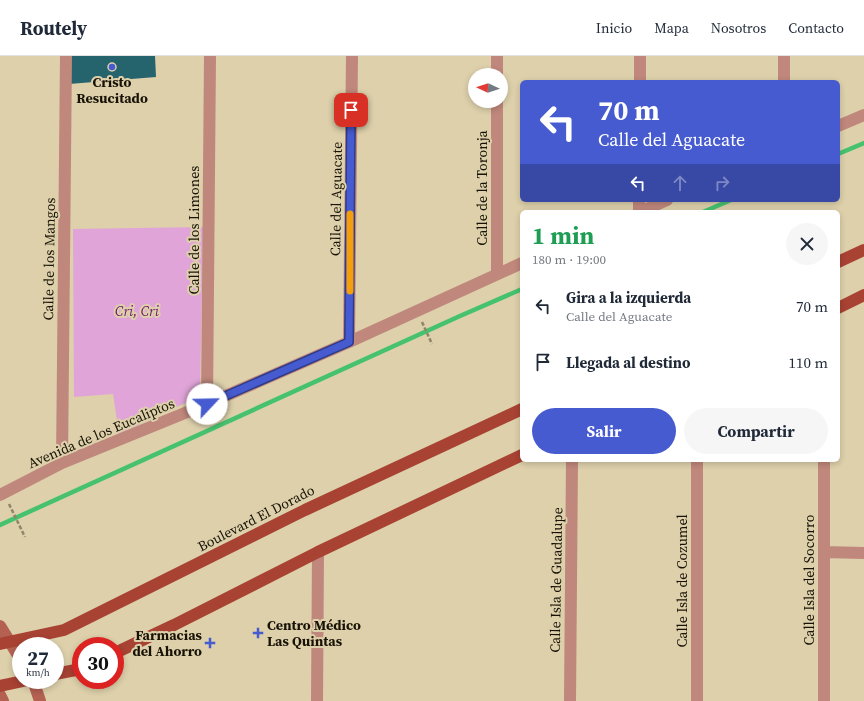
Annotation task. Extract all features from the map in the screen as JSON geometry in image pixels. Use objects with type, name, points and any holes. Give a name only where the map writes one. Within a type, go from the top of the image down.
[{"type":"main road","points":[[840,261],[864,250]]},
{"type":"main road","points":[[840,307],[864,295]]},
{"type":"main road","name":"Boulevard El Dorado","points":[[5,642],[64,630],[305,510],[520,410]]},
{"type":"main road","points":[[124,648],[174,625],[318,552],[520,456]]},
{"type":"main road","points":[[0,626],[5,642],[12,650]]},
{"type":"main road","points":[[0,686],[12,683]]},
{"type":"main road","points":[[36,689],[40,701]]},
{"type":"main road","points":[[0,695],[3,701]]},
{"type":"street","name":"Calle de los Mangos","points":[[62,463],[66,56]]},
{"type":"street","name":"Calle de los Limones","points":[[207,404],[210,56]]},
{"type":"street","name":"Calle del Aguacate","points":[[349,342],[352,56]]},
{"type":"street","points":[[497,56],[497,68]]},
{"type":"street","points":[[640,56],[640,80]]},
{"type":"street","points":[[784,56],[784,80]]},
{"type":"street","name":"Calle de la Toronja","points":[[497,108],[497,274]]},
{"type":"street","points":[[840,125],[864,115]]},
{"type":"street","points":[[644,210],[662,202]]},
{"type":"street","name":"Avenida de los Eucaliptos","points":[[0,495],[62,463],[207,404],[349,342],[520,264]]},
{"type":"street","name":"Calle Isla de Guadalupe","points":[[570,701],[572,462]]},
{"type":"street","name":"Calle Isla de Cozumel","points":[[697,462],[697,701]]},
{"type":"street","name":"Calle Isla del Socorro","points":[[824,462],[824,701]]},
{"type":"street","points":[[317,701],[318,552]]},
{"type":"street","points":[[824,552],[864,553]]},
{"type":"path","points":[[419,316],[432,344]]},
{"type":"path","points":[[10,506],[25,537]]},
{"type":"green space","name":"Cri, Cri","points":[[203,227],[200,396],[119,434],[113,394],[74,397],[73,229]]},
{"type":"building","name":"Cristo Resucitado","points":[[69,56],[155,56],[156,77],[69,84]]},
{"type":"waterway","points":[[840,153],[864,143]]},
{"type":"waterway","points":[[708,210],[726,202]]},
{"type":"waterway","points":[[0,525],[520,290]]},
{"type":"slow traffic","points":[[350,214],[350,291]]},
{"type":"place","name":"Cristo Resucitado","points":[[112,67]]},
{"type":"place","name":"Centro Médico Las Quintas","points":[[258,633]]},
{"type":"place","name":"Farmacias del Ahorro","points":[[210,643]]},
{"type":"route","points":[[207,404],[349,342],[351,110]]}]
